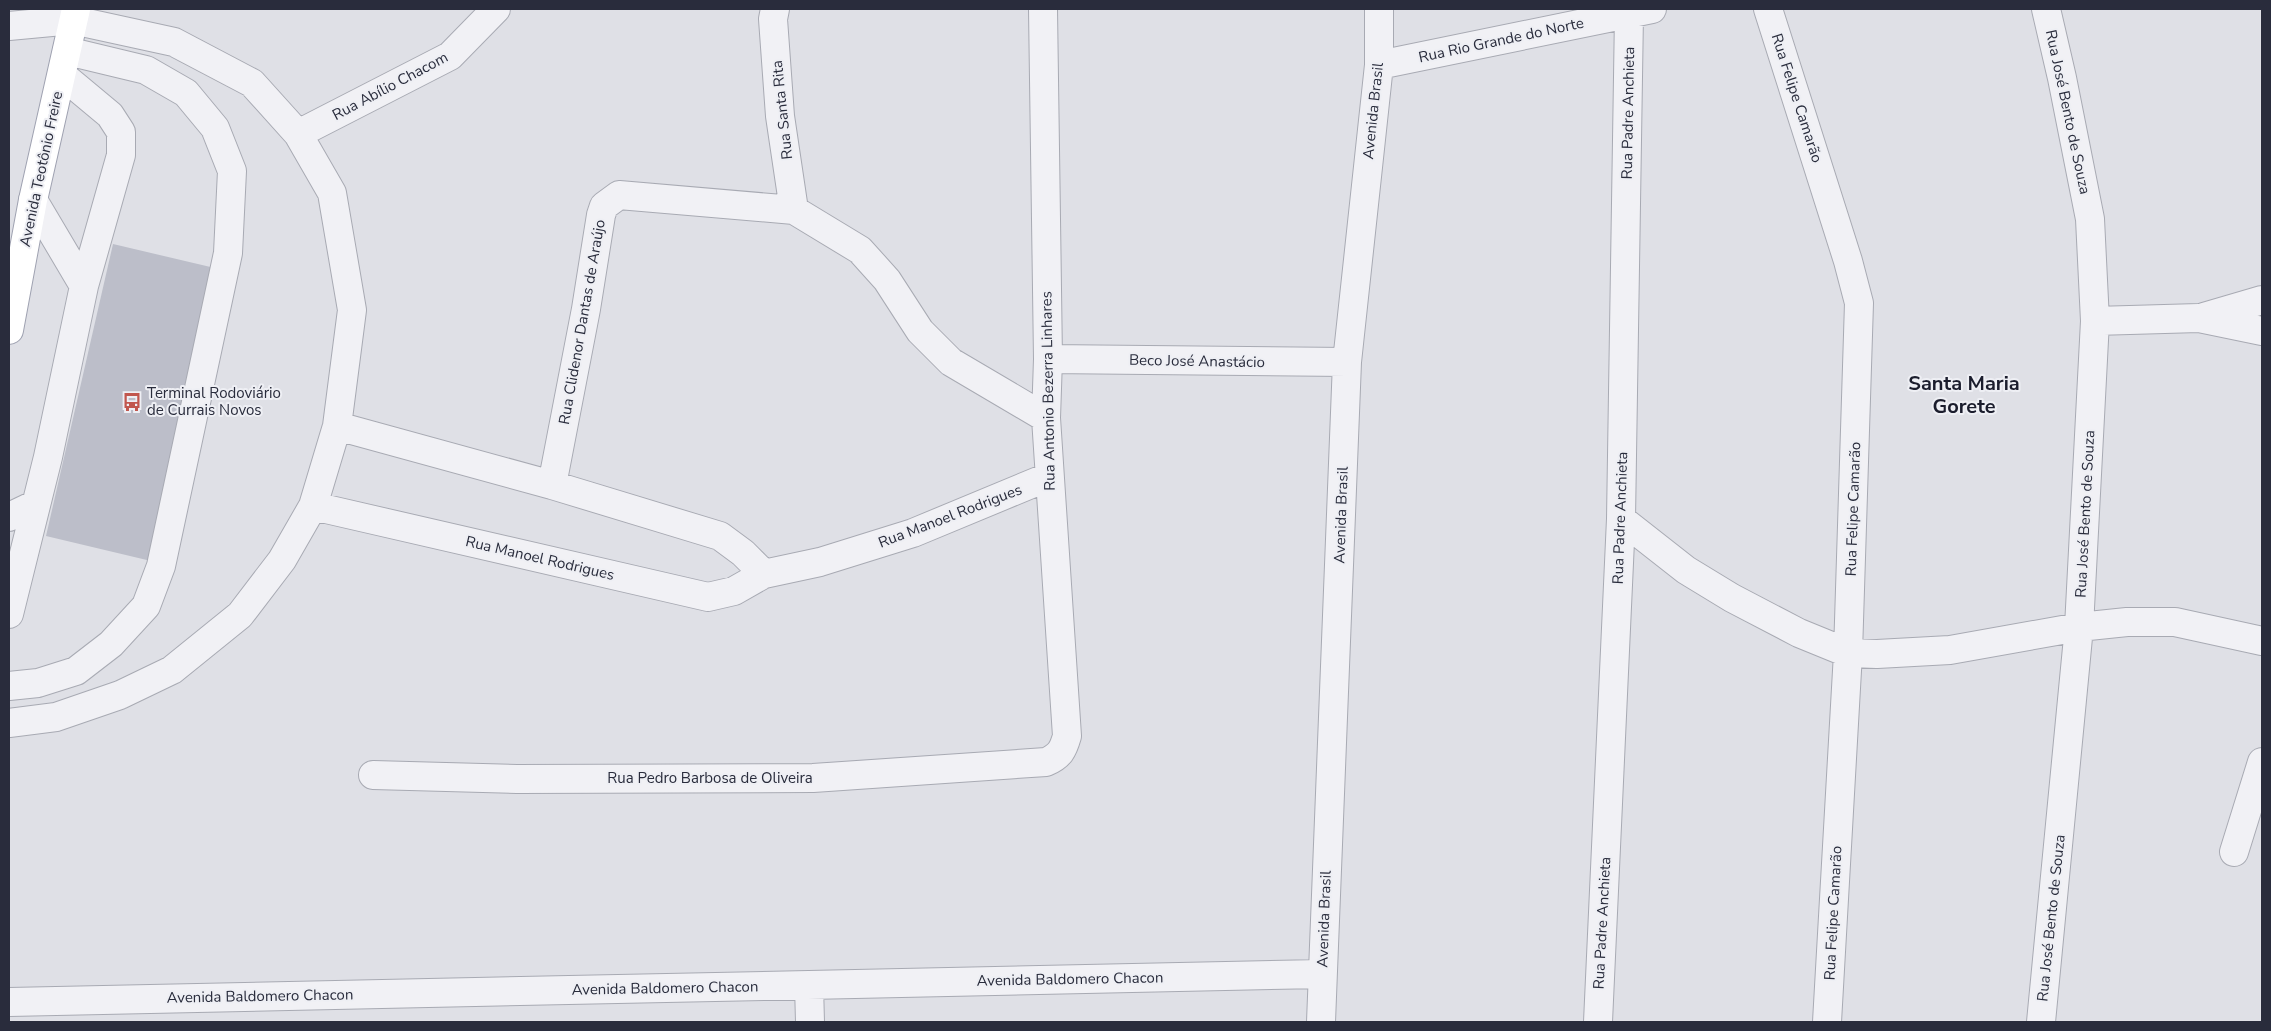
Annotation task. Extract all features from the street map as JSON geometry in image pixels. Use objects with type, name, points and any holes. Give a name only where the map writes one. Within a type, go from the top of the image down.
[{"type":"main road","name":"Avenida Teotônio Freire","points":[[9,330],[33,200],[75,14]]},
{"type":"street","name":"Rua Abílio Chacom","points":[[298,134],[450,56],[496,9]]},
{"type":"street","name":"Rua Santa Rita","points":[[774,9],[773,20],[780,116],[794,210]]},
{"type":"street","name":"Rua Antonio Bezerra Linhares","points":[[1042,9],[1048,359],[1046,418],[1048,477],[1067,736],[1064,749],[1056,758],[1046,762]]},
{"type":"street","name":"Avenida Brasil","points":[[1321,1022],[1347,362],[1379,65],[1379,9]]},
{"type":"street","name":"Rua Felipe Camarão","points":[[1768,9],[1848,260],[1859,303],[1848,653],[1827,1022]]},
{"type":"street","name":"Rua José Bento de Souza","points":[[2041,1022],[2079,627],[2095,321],[2090,219],[2062,78],[2046,9]]},
{"type":"street","name":"Rua Rio Grande do Norte","points":[[1379,65],[1641,11]]},
{"type":"street","name":"Rua Padre Anchieta","points":[[1598,1022],[1621,519],[1641,11]]},
{"type":"street","points":[[9,26],[75,14],[174,42],[252,83],[298,134],[332,193],[352,310],[336,426],[313,506],[282,560],[240,615],[172,670],[120,695],[56,718],[9,723]]},
{"type":"street","points":[[9,614],[36,504],[84,286],[121,155],[121,132],[110,115],[65,63]]},
{"type":"street","points":[[9,686],[38,683],[76,671],[111,644],[146,606],[161,566],[228,253],[232,172],[215,128],[186,93],[146,70],[65,63]]},
{"type":"street","name":"Rua Clidenor Dantas de Araújo","points":[[552,485],[586,309],[601,215],[604,206],[619,195],[794,210],[860,250],[887,280],[920,331],[951,362],[1046,418]]},
{"type":"street","points":[[33,200],[84,286]]},
{"type":"street","points":[[2199,318],[2262,300]]},
{"type":"street","points":[[2095,321],[2199,318],[2262,331]]},
{"type":"street","name":"Beco José Anastácio","points":[[1048,359],[1347,362]]},
{"type":"street","points":[[336,426],[552,485],[720,536],[743,553],[764,574]]},
{"type":"street","name":"Rua Manoel Rodrigues","points":[[313,506],[708,597],[734,591],[764,574],[820,562],[913,533],[1048,477]]},
{"type":"street","points":[[9,517],[36,504]]},
{"type":"street","points":[[1621,519],[1686,570],[1732,598],[1799,633],[1848,653],[1877,654],[1950,650],[2079,627],[2126,622],[2175,622],[2262,641]]},
{"type":"street","name":"Rua Pedro Barbosa de Oliveira","points":[[373,775],[517,779],[813,778],[1046,762]]},
{"type":"street","points":[[2234,852],[2262,762]]},
{"type":"street","name":"Avenida Baldomero Chacon","points":[[9,1002],[1322,974]]},
{"type":"street","points":[[809,985],[810,1022]]},
{"type":"building","name":"Terminal Rodoviário de Currais Novos","points":[[113,244],[219,269],[151,561],[46,536]]},
{"type":"place","name":"Terminal Rodoviário de Currais Novos","points":[[132,402]]},
{"type":"district","name":"Santa Maria Gorete","points":[[1964,394]]}]
